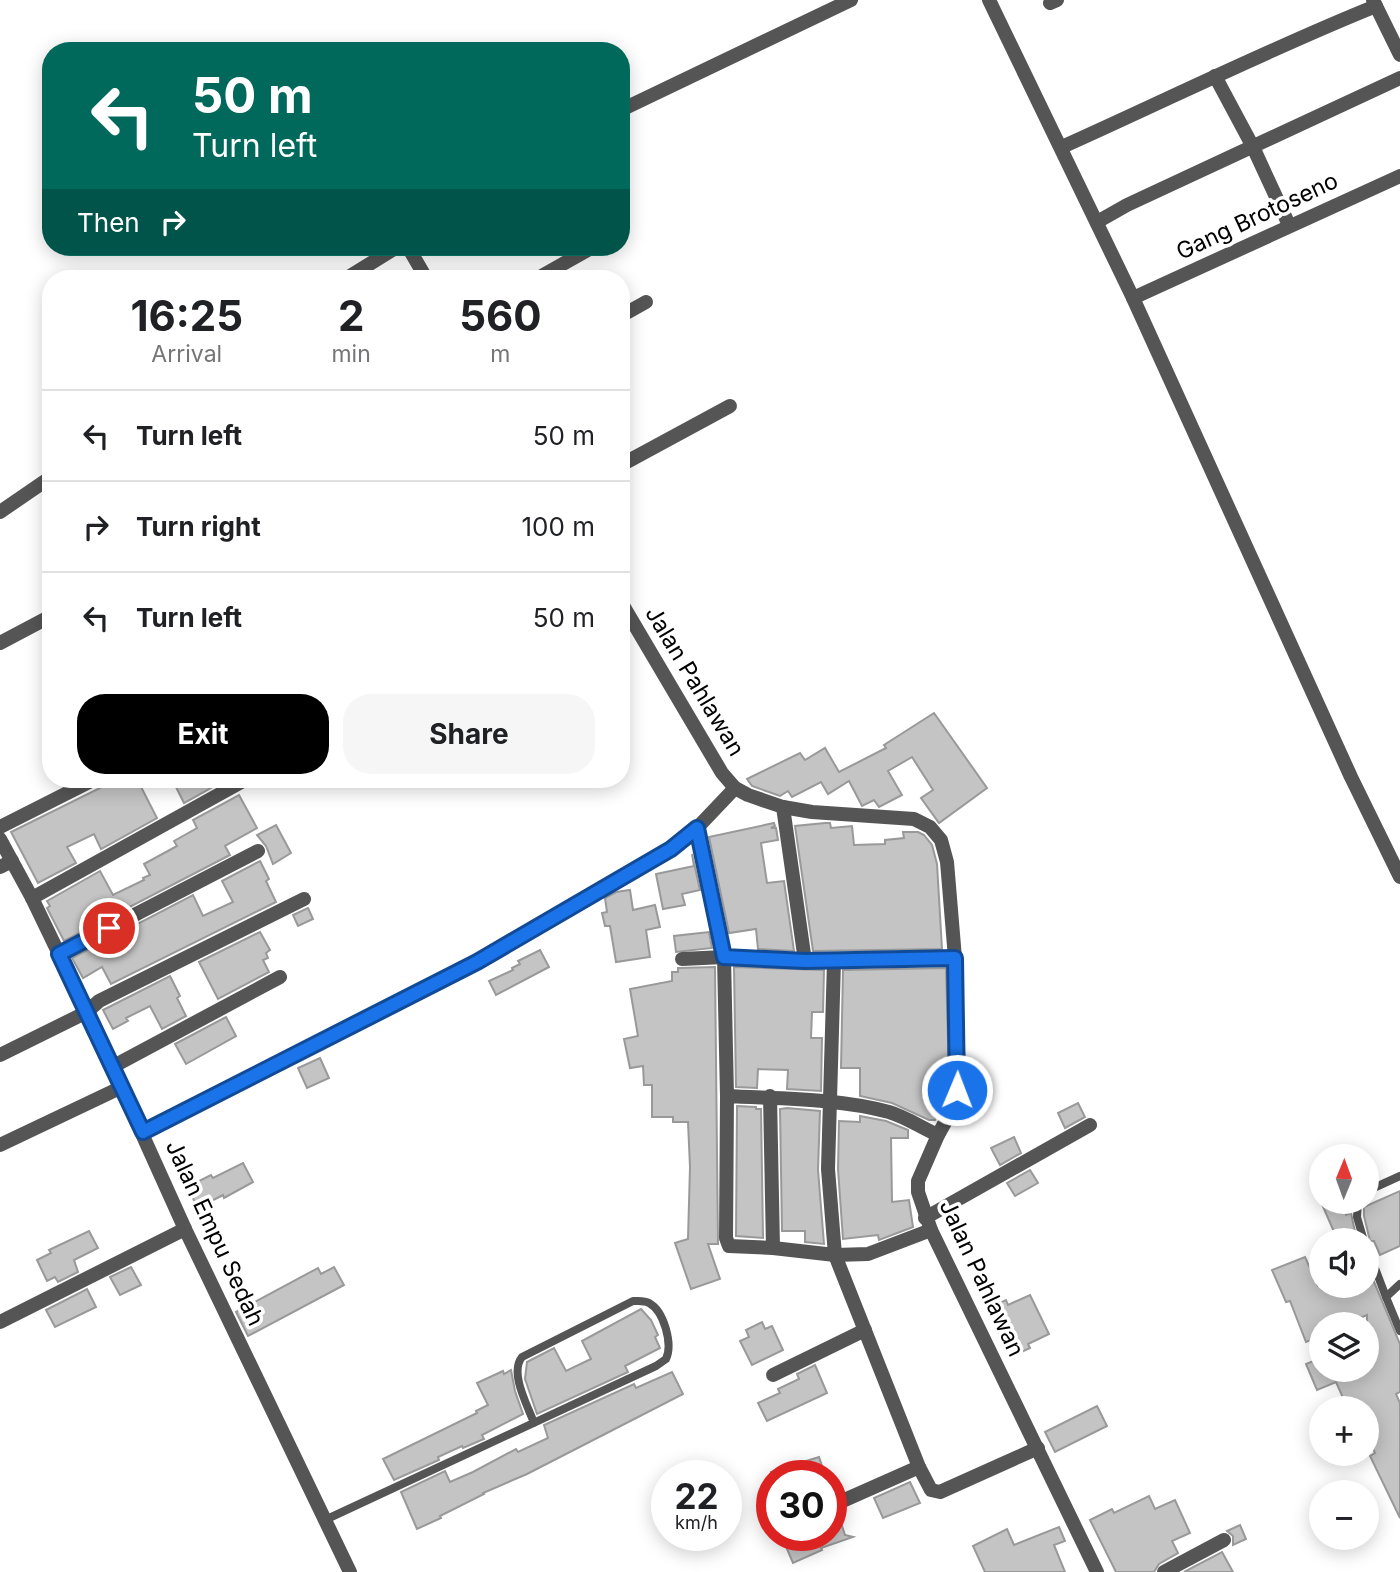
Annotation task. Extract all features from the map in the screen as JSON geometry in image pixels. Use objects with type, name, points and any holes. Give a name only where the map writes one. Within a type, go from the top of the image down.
[{"type":"street","points":[[630,106],[851,0]]},
{"type":"street","points":[[989,0],[1133,298],[1351,777],[1400,877]]},
{"type":"street","points":[[1062,147],[1375,3],[1395,30],[1400,55]]},
{"type":"street","points":[[1214,76],[1253,147],[1289,225]]},
{"type":"street","points":[[1097,222],[1127,205],[1400,78]]},
{"type":"street","name":"Gang Brotoseno","points":[[1133,298],[1400,176]]},
{"type":"street","points":[[360,270],[382,256]]},
{"type":"street","points":[[552,270],[577,256]]},
{"type":"street","points":[[630,311],[646,302]]},
{"type":"street","points":[[630,460],[730,406]]},
{"type":"street","points":[[0,512],[42,483]]},
{"type":"street","name":"Jalan Pahlawan","points":[[630,617],[722,773],[736,788],[783,807],[812,812],[914,819],[930,827],[941,840],[946,855],[955,958],[959,1081],[953,1108],[918,1181],[918,1192],[928,1224],[1097,1572]]},
{"type":"street","points":[[0,643],[42,621]]},
{"type":"street","points":[[0,827],[77,788]]},
{"type":"street","points":[[32,898],[231,788]]},
{"type":"street","points":[[143,1132],[477,962],[671,849],[697,828],[736,788]]},
{"type":"street","points":[[783,807],[805,961]]},
{"type":"street","points":[[697,828],[724,957],[727,1244],[733,1247],[773,1248],[835,1255],[868,1254],[928,1224],[1090,1125]]},
{"type":"street","name":"Jalan Empu Sedah","points":[[0,839],[6,864],[32,898],[143,1132],[185,1229],[327,1519],[350,1572]]},
{"type":"street","points":[[59,954],[258,851]]},
{"type":"street","points":[[0,1055],[87,1012],[99,1001],[304,899]]},
{"type":"street","points":[[682,959],[724,957],[834,961],[955,958]]},
{"type":"street","points":[[834,961],[828,1169],[835,1255],[919,1467],[931,1490],[940,1492],[1038,1448]]},
{"type":"street","points":[[112,1067],[281,977]]},
{"type":"street","points":[[0,1145],[122,1087]]},
{"type":"street","points":[[727,1096],[770,1096],[829,1102],[890,1113],[938,1135]]},
{"type":"street","points":[[770,1096],[773,1248]]},
{"type":"street","points":[[0,1322],[185,1229]]},
{"type":"street","points":[[773,1375],[865,1330]]},
{"type":"street","points":[[847,1499],[919,1467]]},
{"type":"street","points":[[1164,1572],[1224,1540]]},
{"type":"lane","points":[[1379,1186],[1400,1176]]},
{"type":"lane","points":[[1379,1277],[1400,1331]]},
{"type":"lane","points":[[1387,1297],[1400,1284]]},
{"type":"lane","points":[[327,1519],[534,1423],[656,1366],[666,1359],[669,1344],[665,1325],[653,1306],[647,1301],[633,1301],[522,1357],[518,1375],[534,1423]]},
{"type":"building","points":[[934,713],[987,788],[939,823],[921,798],[933,790],[912,757],[888,771],[902,795],[879,807],[874,800],[862,806],[849,781],[828,794],[821,782],[792,797],[788,791],[780,796],[752,786],[747,779],[800,753],[805,760],[825,748],[839,772],[886,748],[884,745]]},
{"type":"building","points":[[100,788],[142,788],[157,818],[101,849],[94,834],[67,847],[76,863],[38,883],[11,832]]},
{"type":"building","points":[[176,788],[211,788],[184,803]]},
{"type":"building","points":[[239,795],[257,828],[225,846],[230,855],[64,941],[47,908],[50,906],[47,901],[100,871],[113,895],[144,880],[143,878],[150,875],[144,864],[177,846],[174,841],[197,828],[193,820]]},
{"type":"building","points":[[774,823],[775,826],[771,828],[776,828],[778,840],[761,843],[767,883],[784,881],[794,951],[758,949],[756,929],[729,933],[709,837]]},
{"type":"building","points":[[830,823],[831,828],[852,826],[854,845],[885,844],[885,840],[904,838],[903,832],[918,832],[924,835],[932,845],[937,864],[942,949],[813,951],[795,826]]},
{"type":"building","points":[[276,825],[291,853],[273,864],[266,846],[257,835]]},
{"type":"building","points":[[692,854],[700,890],[682,894],[685,905],[663,909],[656,874],[694,866]]},
{"type":"building","points":[[260,861],[276,902],[111,984],[102,967],[83,978],[72,958],[193,895],[203,916],[233,902],[222,881]]},
{"type":"building","points":[[630,890],[633,910],[655,905],[660,927],[646,930],[650,957],[616,962],[610,926],[605,926],[602,913],[607,912],[605,898],[616,892]]},
{"type":"building","points":[[308,908],[313,919],[298,926],[293,915]]},
{"type":"building","points":[[260,932],[270,950],[266,953],[268,958],[263,960],[269,972],[218,999],[199,962]]},
{"type":"building","points":[[709,932],[712,948],[676,952],[674,936]]},
{"type":"building","points":[[540,950],[549,967],[496,995],[489,981],[513,970],[512,968],[520,964],[518,961]]},
{"type":"building","points":[[715,967],[718,1244],[708,1244],[720,1279],[691,1289],[675,1243],[688,1239],[688,1122],[673,1122],[673,1117],[652,1117],[652,1085],[644,1085],[643,1066],[630,1068],[624,1039],[638,1036],[630,989],[672,981],[672,972],[678,972],[678,968]]},
{"type":"building","points":[[734,967],[824,970],[823,1012],[812,1012],[811,1038],[822,1038],[821,1091],[787,1089],[788,1070],[758,1069],[757,1088],[736,1087]]},
{"type":"building","points":[[946,968],[949,1076],[944,1103],[940,1103],[940,1112],[935,1120],[929,1120],[892,1103],[860,1096],[860,1068],[841,1068],[843,970]]},
{"type":"building","points":[[170,976],[186,1016],[162,1029],[150,1006],[126,1018],[128,1021],[113,1029],[103,1010]]},
{"type":"building","points":[[226,1017],[236,1036],[186,1064],[175,1044]]},
{"type":"building","points":[[320,1058],[329,1078],[307,1088],[298,1068]]},
{"type":"building","points":[[1078,1103],[1085,1117],[1065,1128],[1058,1113]]},
{"type":"building","points":[[737,1106],[761,1109],[763,1238],[736,1236]]},
{"type":"building","points":[[780,1109],[820,1111],[818,1170],[824,1244],[805,1242],[805,1231],[782,1231]]},
{"type":"building","points":[[860,1116],[886,1121],[908,1130],[908,1138],[891,1138],[892,1202],[909,1200],[913,1227],[879,1240],[878,1235],[843,1239],[838,1169],[839,1121],[860,1122]]},
{"type":"building","points":[[1014,1137],[1021,1153],[1000,1165],[991,1148]]},
{"type":"building","points":[[243,1163],[253,1182],[198,1208],[187,1187]]},
{"type":"building","points":[[1030,1170],[1038,1183],[1015,1196],[1007,1183]]},
{"type":"building","points":[[1400,1191],[1400,1246],[1380,1255],[1379,1228],[1367,1228],[1364,1216],[1379,1214],[1379,1200]]},
{"type":"building","points":[[1326,1214],[1351,1214],[1354,1228],[1332,1228]]},
{"type":"building","points":[[89,1231],[98,1248],[74,1260],[78,1272],[58,1282],[55,1277],[47,1281],[37,1260],[51,1253],[49,1250]]},
{"type":"building","points":[[1305,1257],[1309,1266],[1309,1298],[1379,1298],[1379,1294],[1400,1344],[1400,1392],[1396,1394],[1400,1403],[1400,1518],[1375,1466],[1379,1466],[1379,1396],[1342,1396],[1336,1382],[1379,1382],[1379,1312],[1309,1312],[1309,1341],[1306,1342],[1290,1301],[1286,1302],[1272,1270]]},
{"type":"building","points":[[131,1267],[141,1285],[120,1295],[110,1277]]},
{"type":"building","points":[[334,1267],[344,1285],[248,1336],[236,1312],[318,1268],[321,1274]]},
{"type":"building","points":[[87,1289],[96,1307],[55,1327],[46,1310]]},
{"type":"building","points":[[1030,1295],[1049,1334],[1028,1344],[1030,1348],[1010,1357],[987,1309],[1006,1300],[1008,1305]]},
{"type":"building","points":[[641,1309],[651,1320],[660,1348],[625,1366],[628,1372],[537,1414],[525,1379],[527,1362],[554,1348],[566,1371],[591,1359],[582,1341]]},
{"type":"building","points":[[762,1322],[765,1329],[772,1326],[783,1350],[752,1365],[740,1341],[749,1337],[746,1330]]},
{"type":"building","points":[[815,1365],[827,1393],[767,1421],[758,1403],[780,1393],[778,1389],[799,1379],[797,1374]]},
{"type":"building","points":[[511,1370],[523,1414],[482,1435],[484,1439],[463,1448],[462,1446],[438,1457],[439,1460],[394,1480],[383,1459],[477,1413],[476,1411],[488,1405],[477,1383]]},
{"type":"building","points":[[672,1372],[683,1394],[527,1474],[483,1493],[417,1529],[401,1492],[445,1471],[450,1482],[473,1472],[516,1449],[518,1452],[548,1438],[544,1425],[634,1384],[636,1388]]},
{"type":"building","points":[[1314,1382],[1336,1382],[1317,1390]]},
{"type":"building","points":[[1097,1406],[1107,1426],[1055,1452],[1045,1432]]},
{"type":"building","points":[[910,1482],[920,1503],[883,1518],[874,1498]]},
{"type":"building","points":[[1149,1496],[1155,1509],[1175,1500],[1190,1533],[1172,1541],[1178,1553],[1159,1564],[1154,1572],[1116,1572],[1090,1520],[1112,1509],[1114,1513]]},
{"type":"building","points":[[1240,1525],[1246,1539],[1233,1545],[1233,1536],[1227,1531]]},
{"type":"building","points":[[1059,1527],[1065,1541],[1054,1545],[1065,1572],[985,1572],[973,1546],[1007,1529],[1014,1545]]},
{"type":"building","points":[[788,1551],[820,1551],[793,1563]]},
{"type":"building","points":[[1222,1552],[1233,1572],[1184,1572]]},
{"type":"route","points":[[109,928],[59,954],[143,1132],[477,962],[671,849],[697,828],[724,957],[805,961],[955,958],[959,1081],[957,1090]]}]
